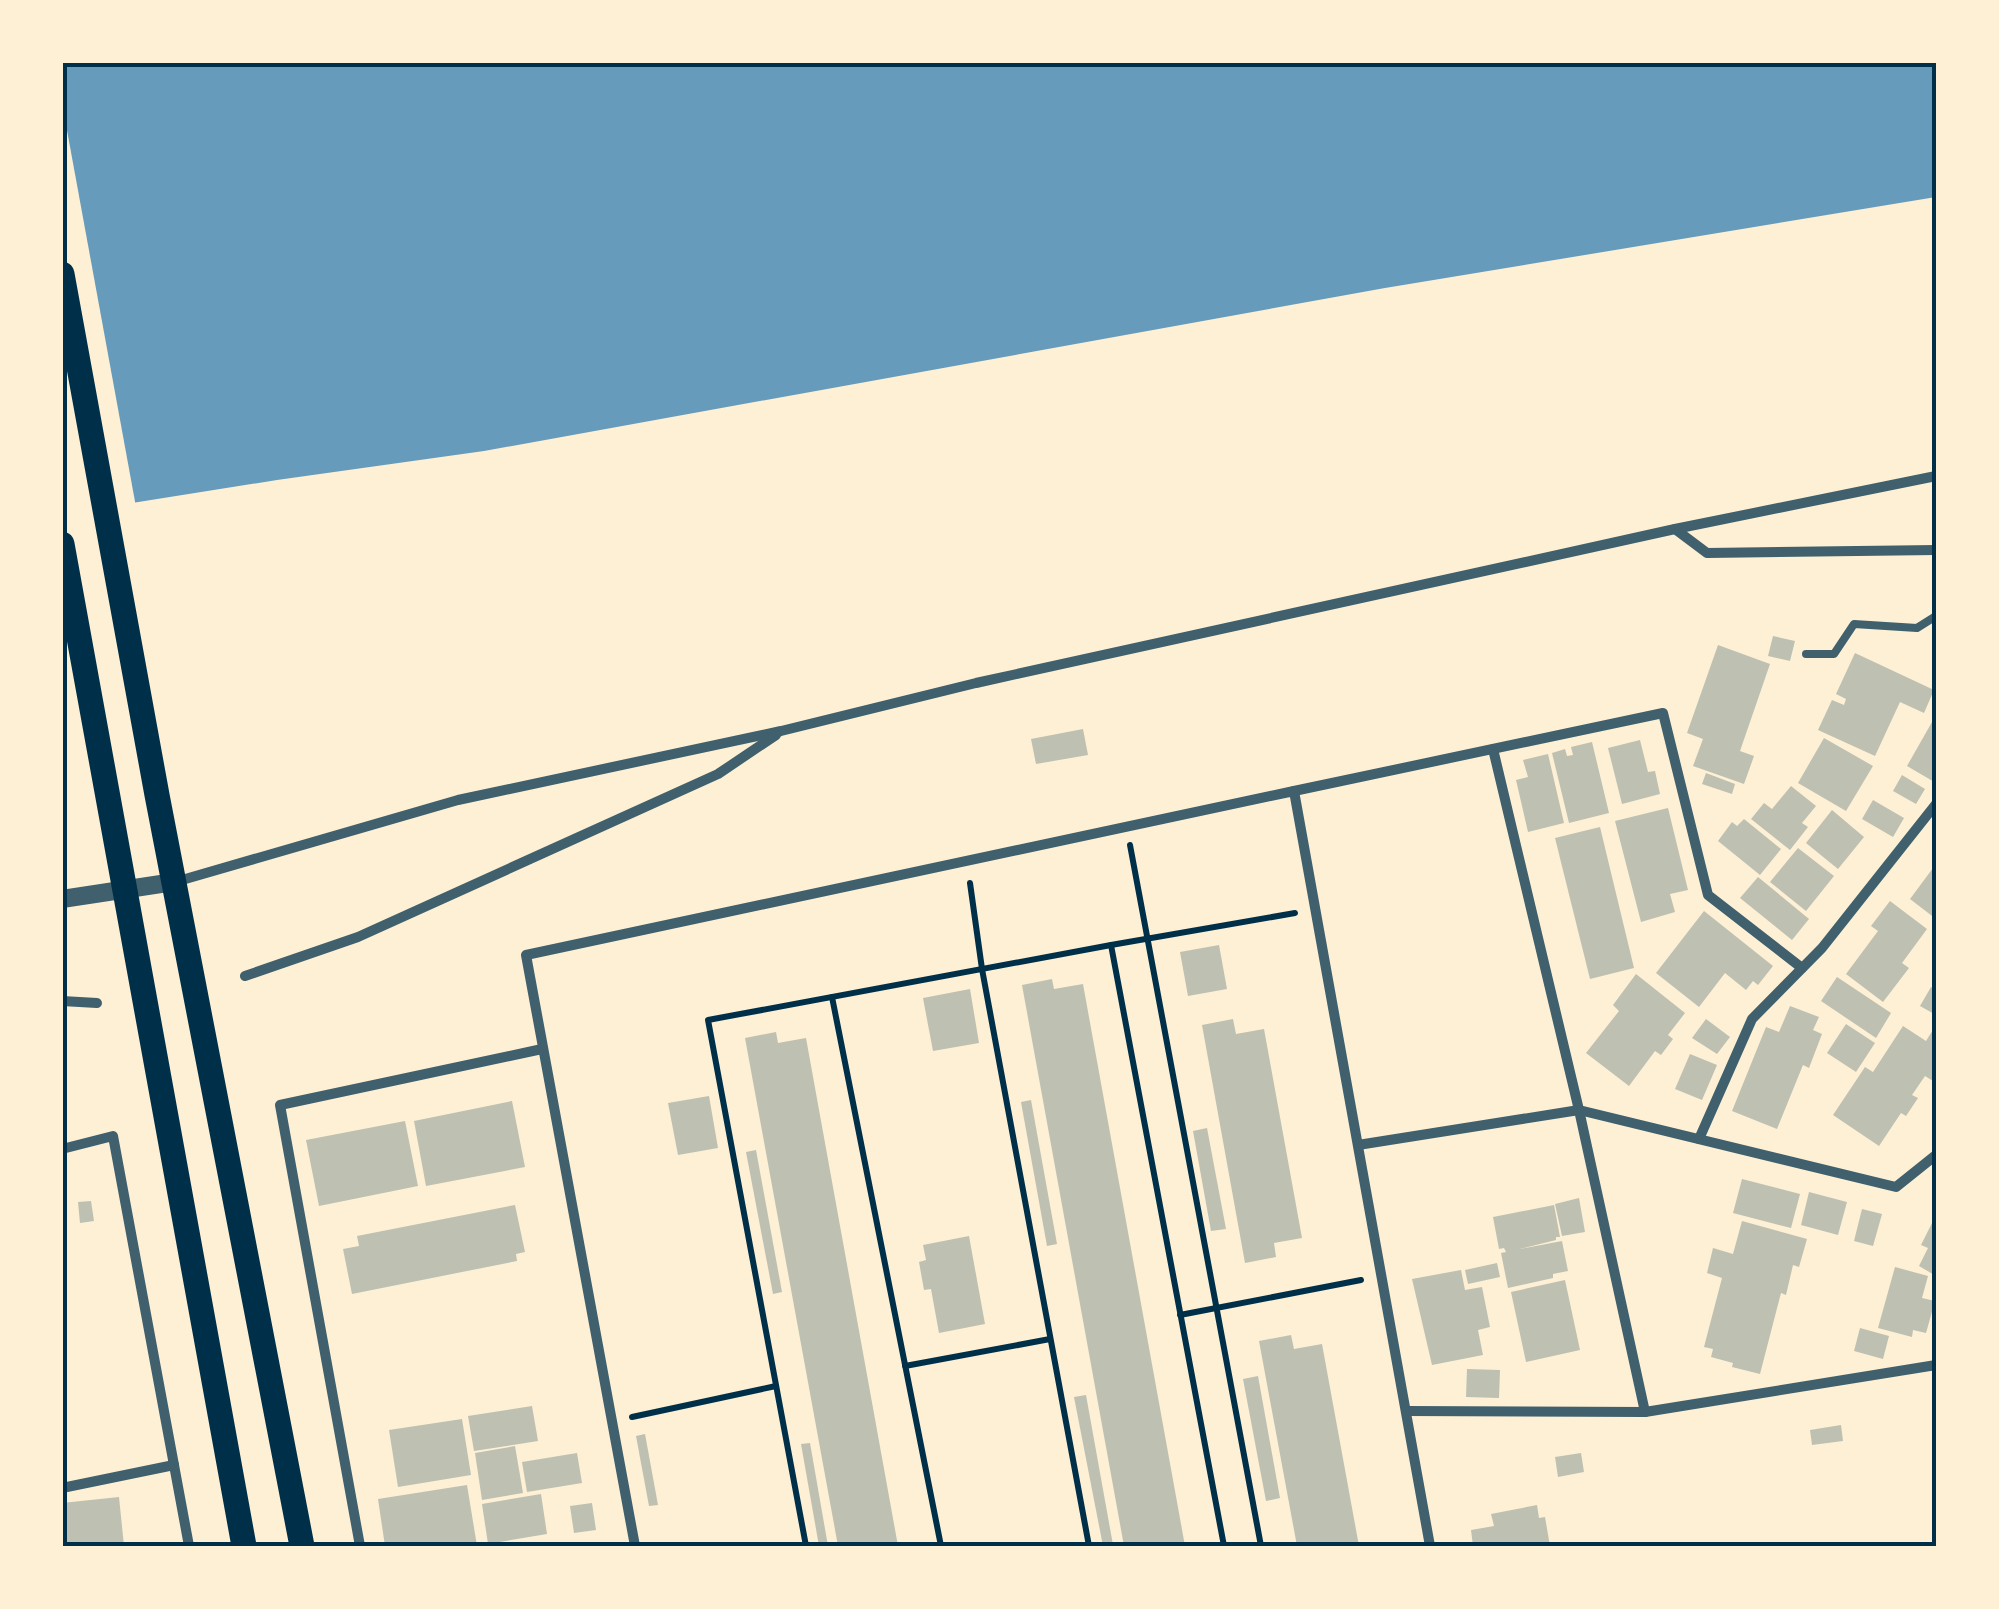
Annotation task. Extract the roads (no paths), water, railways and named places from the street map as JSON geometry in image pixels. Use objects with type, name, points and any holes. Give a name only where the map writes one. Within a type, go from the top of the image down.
[{"type":"main road","points":[[62,274],[157,795],[302,1546]]},
{"type":"main road","points":[[62,544],[244,1546]]},
{"type":"street","points":[[62,899],[174,882],[458,800],[781,731],[995,678],[1936,476]]},
{"type":"street","points":[[1675,529],[1707,553],[1936,550]]},
{"type":"street","points":[[635,1546],[526,954],[1663,714],[1708,894],[1802,968]]},
{"type":"street","points":[[245,976],[358,937],[718,774],[781,731]]},
{"type":"street","points":[[1494,749],[1645,1412]]},
{"type":"street","points":[[1294,791],[1430,1546]]},
{"type":"street","points":[[1699,1140],[1752,1020],[1822,948],[1936,804]]},
{"type":"street","points":[[62,1001],[97,1003]]},
{"type":"street","points":[[360,1546],[280,1105],[542,1049]]},
{"type":"street","points":[[1358,1145],[1579,1110],[1896,1188],[1936,1155]]},
{"type":"street","points":[[62,1149],[113,1136],[189,1546]]},
{"type":"street","points":[[1406,1411],[1645,1412],[1936,1365]]},
{"type":"street","points":[[62,1488],[174,1465]]},
{"type":"lane","points":[[1806,654],[1834,654],[1854,624],[1918,628],[1936,616]]},
{"type":"water","points":[[62,63],[1936,63],[1936,197],[1385,288],[484,451],[63,514]]}]
